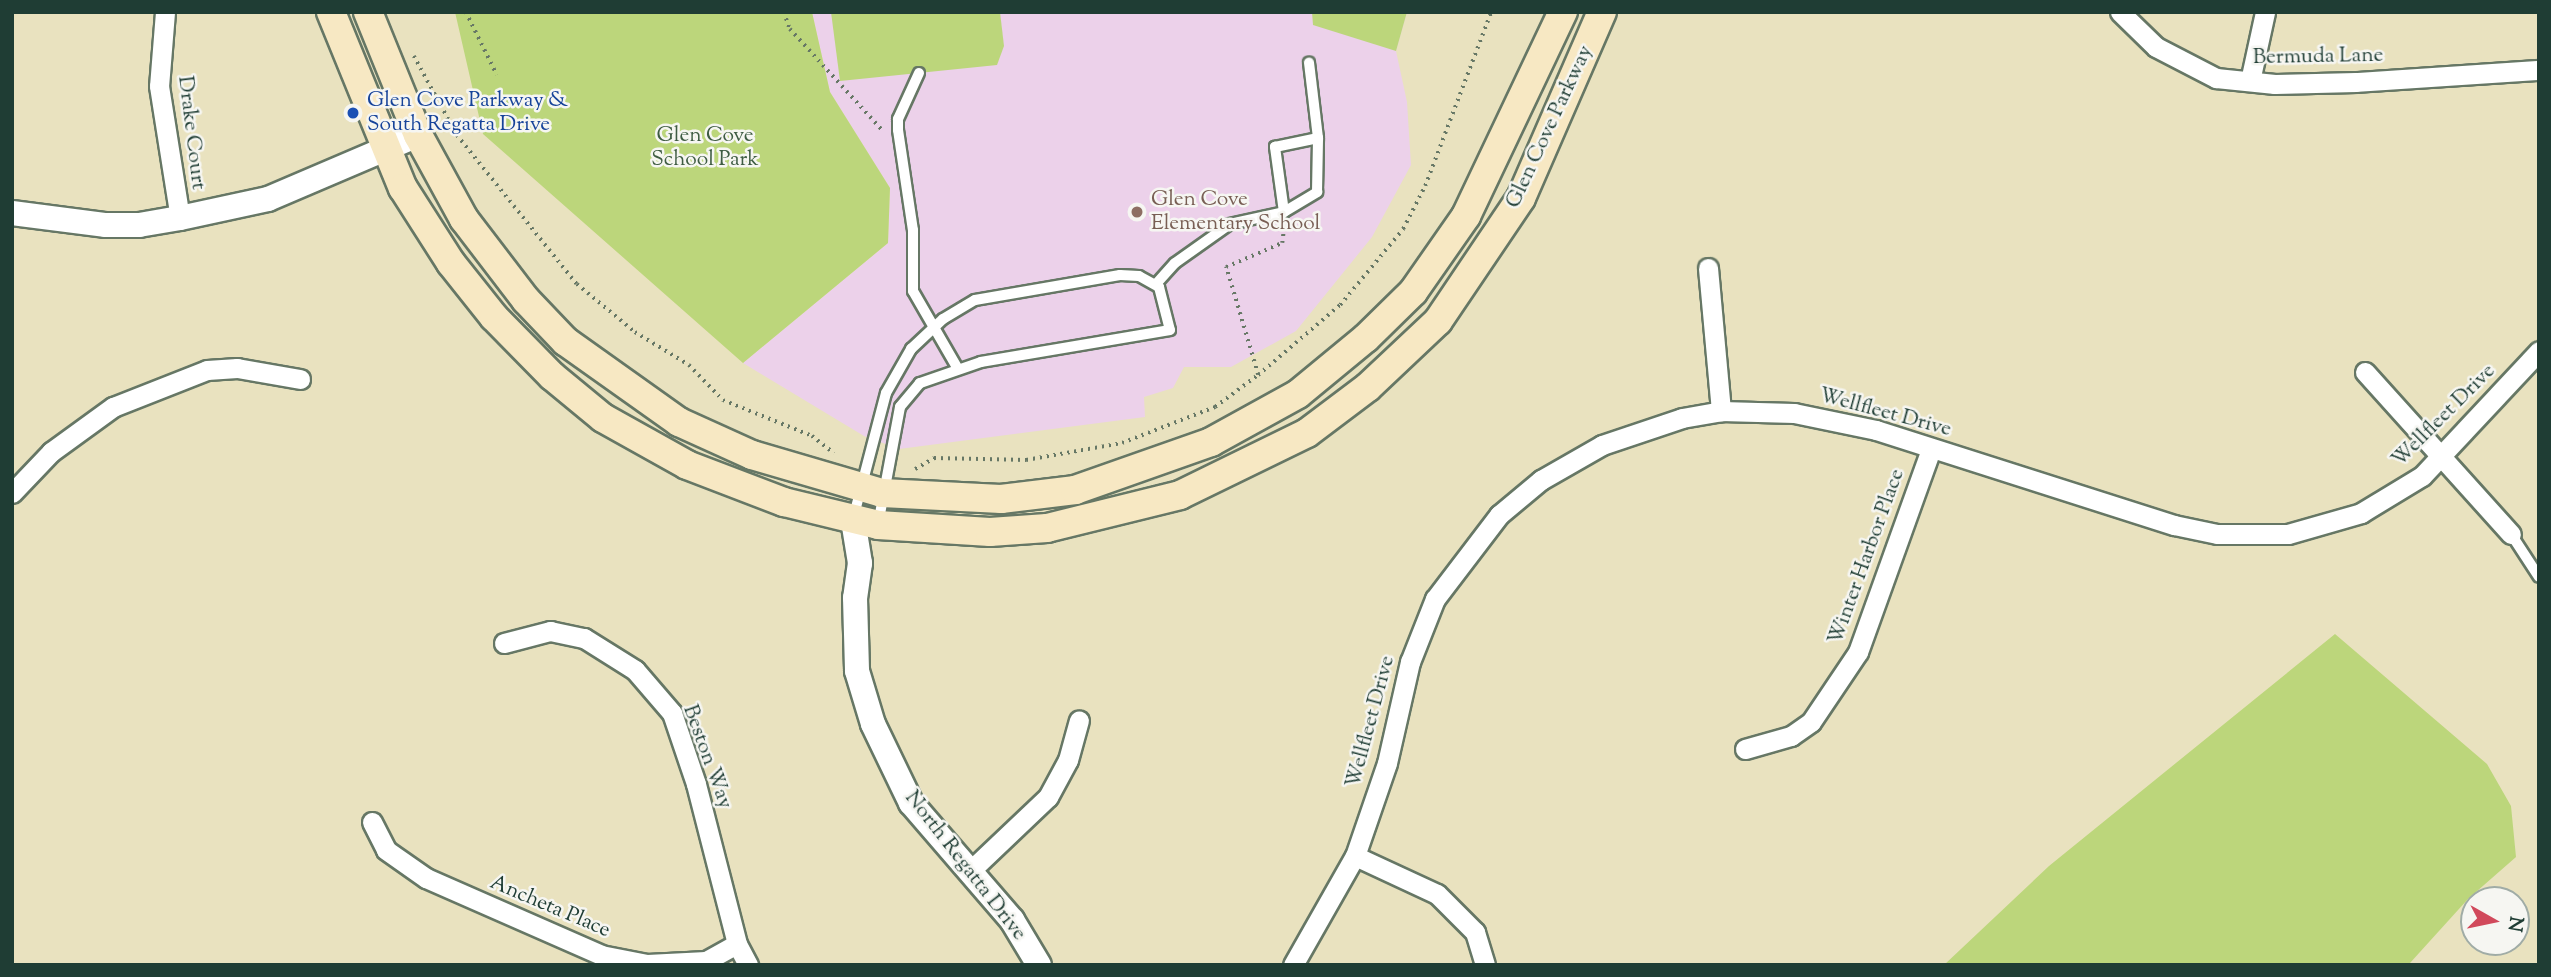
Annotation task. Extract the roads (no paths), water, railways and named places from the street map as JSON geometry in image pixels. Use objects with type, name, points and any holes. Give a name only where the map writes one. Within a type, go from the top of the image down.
[{"type":"main road","name":"Glen Cove Parkway","points":[[331,12],[403,188],[451,263],[494,317],[552,376],[603,418],[687,465],[784,502],[865,522],[990,532],[1047,528],[1102,517],[1180,495],[1307,433],[1368,387],[1438,321],[1521,198],[1602,12]]},
{"type":"main road","name":"Glen Cove Parkway","points":[[368,12],[418,135],[464,219],[526,300],[565,341],[679,422],[752,455],[872,491],[1001,499],[1075,490],[1211,442],[1298,394],[1413,292],[1466,216],[1563,12]]},
{"type":"street","name":"Drake Court","points":[[165,12],[159,86],[180,218]]},
{"type":"street","name":"Bermuda Lane","points":[[2120,12],[2156,47],[2216,78],[2356,82],[2539,70]]},
{"type":"street","points":[[2250,81],[2265,12]]},
{"type":"street","points":[[12,213],[106,225],[139,225],[180,218],[268,199],[418,135]]},
{"type":"street","points":[[1707,268],[1721,411]]},
{"type":"street","name":"Wellfleet Drive","points":[[1293,965],[1355,856],[1387,763],[1410,662],[1435,599],[1499,515],[1561,468],[1649,427],[1721,411],[1794,413],[1839,420],[2174,525],[2255,536],[2300,531],[2361,513],[2422,476],[2539,351]]},
{"type":"street","points":[[12,493],[81,426],[125,402],[207,370],[237,368],[300,379]]},
{"type":"street","points":[[2365,372],[2511,534]]},
{"type":"street","name":"Winter Harbor Place","points":[[1745,749],[1791,736],[1811,722],[1846,672],[1858,652],[1931,449]]},
{"type":"street","name":"North Regatta Drive","points":[[865,522],[855,598],[857,671],[873,724],[911,803],[1012,920],[1040,965]]},
{"type":"street","name":"Beston Way","points":[[504,643],[550,631],[584,638],[635,670],[672,713],[724,884],[737,944],[748,965]]},
{"type":"street","points":[[969,872],[1048,797],[1068,760],[1079,720]]},
{"type":"street","name":"Ancheta Place","points":[[372,821],[386,850],[426,878],[601,955],[647,964],[706,961],[737,944]]},
{"type":"street","points":[[1355,856],[1437,894],[1475,932],[1485,965]]},
{"type":"lane","points":[[1156,284],[1175,263],[1230,223],[1284,212],[1317,192],[1318,138],[1309,64]]},
{"type":"lane","points":[[919,73],[898,119],[913,230],[913,291],[916,302],[936,326],[958,369]]},
{"type":"lane","points":[[1284,212],[1275,147],[1318,138]]},
{"type":"lane","points":[[1121,275],[1139,276],[1156,284],[1170,330],[958,369],[920,383],[900,407],[872,491],[865,522],[890,384],[911,349],[936,326],[975,300],[1121,275]]},
{"type":"lane","points":[[2511,534],[2539,577]]},
{"type":"place","name":"Glen Cove Parkway & South Regatta Drive","points":[[353,113]]},
{"type":"place","name":"Glen Cove Elementary School","points":[[1137,212]]},
{"type":"park label","name":"Glen Cove School Park","points":[[705,148]]}]
